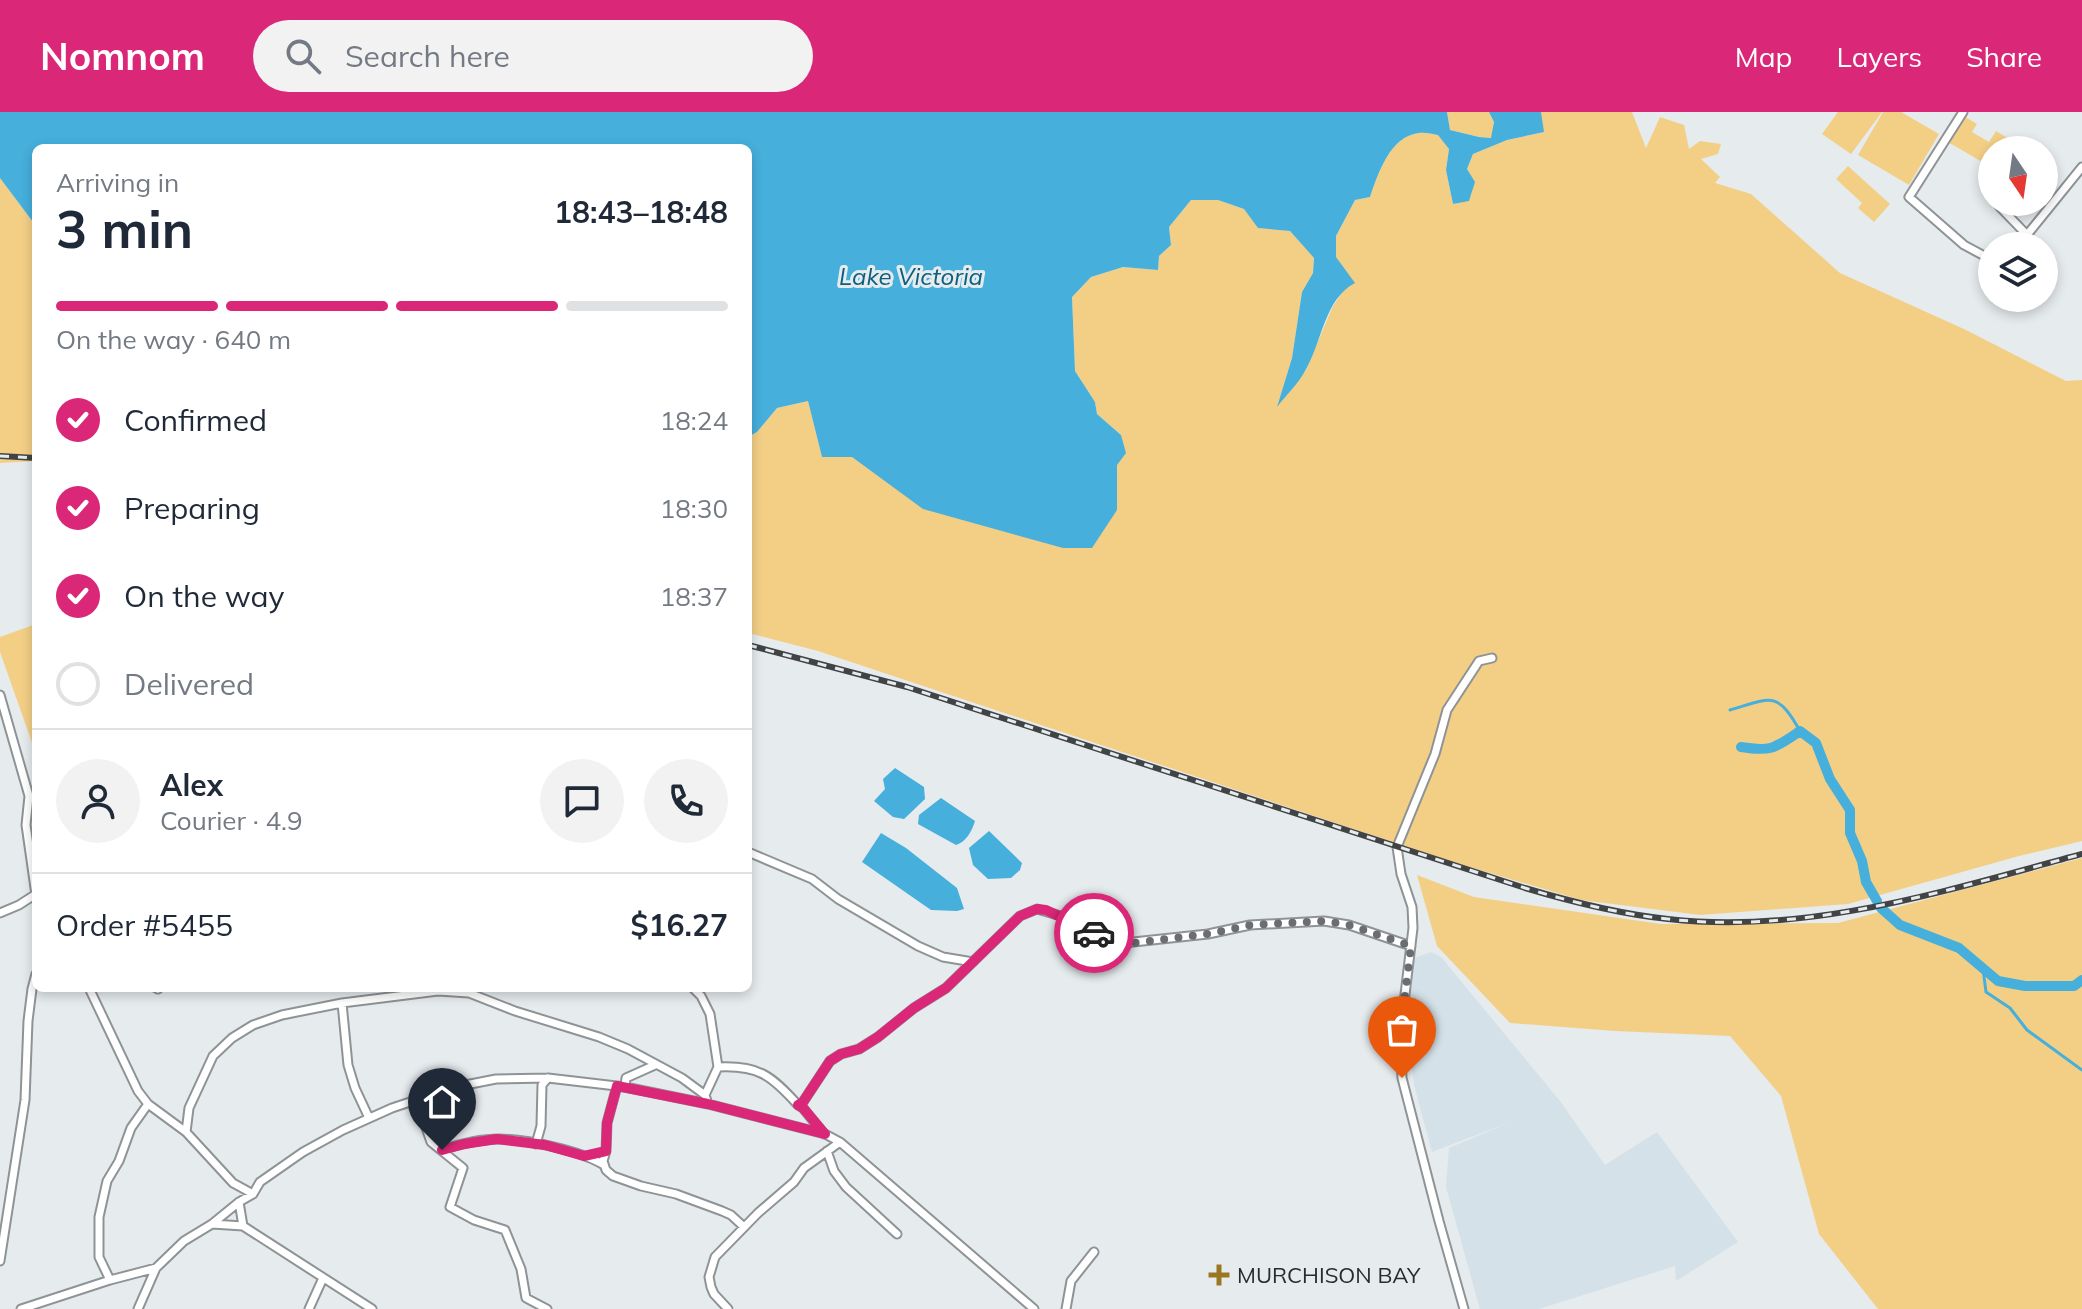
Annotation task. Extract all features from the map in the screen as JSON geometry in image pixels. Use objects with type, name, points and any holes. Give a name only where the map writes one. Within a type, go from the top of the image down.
[{"type":"street","points":[[1963,112],[1909,197],[1964,245],[1978,252]]},
{"type":"street","points":[[2029,232],[2082,167]]},
{"type":"street","points":[[2009,216],[2024,232]]},
{"type":"street","points":[[1464,1309],[1402,1078],[1400,1036],[1411,946],[1412,907],[1401,874],[1397,847],[1435,754],[1447,710],[1479,661],[1492,658]]},
{"type":"street","points":[[0,695],[29,796],[26,825],[32,867]]},
{"type":"street","points":[[752,854],[812,879],[838,899],[918,946],[943,957],[973,962]]},
{"type":"street","points":[[0,913],[32,897]]},
{"type":"street","points":[[798,1105],[830,1061],[859,1049],[946,988],[1020,916],[1037,909],[1124,943],[1208,934],[1250,925],[1324,921],[1349,925],[1411,946]]},
{"type":"street","points":[[0,1261],[25,1100],[32,989]]},
{"type":"street","points":[[91,992],[138,1091],[148,1104],[186,1132],[233,1183],[253,1194]]},
{"type":"street","points":[[186,1132],[189,1108],[213,1056],[232,1038],[253,1025],[282,1015],[342,1003],[430,992]]},
{"type":"street","points":[[454,992],[469,993],[628,1049],[682,1078],[707,1100]]},
{"type":"street","points":[[697,992],[710,1014],[718,1067],[707,1100]]},
{"type":"street","points":[[342,1003],[348,1065],[369,1118]]},
{"type":"street","points":[[655,1065],[626,1078],[621,1086],[607,1123],[603,1161],[606,1170],[613,1176],[641,1186],[676,1194],[722,1211],[744,1227]]},
{"type":"street","points":[[718,1067],[740,1066],[766,1075],[782,1087],[825,1134]]},
{"type":"street","points":[[536,1144],[541,1126],[542,1085],[548,1078]]},
{"type":"street","points":[[138,1309],[156,1268],[184,1241],[253,1194],[260,1182],[303,1152],[369,1118],[455,1087],[496,1079],[548,1078],[707,1100],[825,1134],[840,1142],[1034,1309]]},
{"type":"street","points":[[420,1098],[431,1142],[463,1168],[450,1207],[474,1220],[505,1230],[521,1269],[526,1298],[547,1309]]},
{"type":"street","points":[[110,1280],[99,1257],[99,1217],[107,1181],[119,1161],[131,1128],[148,1104]]},
{"type":"street","points":[[442,1150],[497,1139],[536,1144],[584,1156],[604,1165]]},
{"type":"street","points":[[728,1309],[714,1294],[709,1277],[715,1257],[723,1246],[794,1182],[804,1168],[840,1142]]},
{"type":"street","points":[[584,1156],[606,1151]]},
{"type":"street","points":[[827,1151],[834,1171],[846,1187],[897,1234]]},
{"type":"street","points":[[239,1202],[243,1226]]},
{"type":"street","points":[[212,1224],[243,1226],[372,1309]]},
{"type":"street","points":[[1066,1309],[1071,1281],[1094,1252]]},
{"type":"street","points":[[21,1309],[156,1268]]},
{"type":"street","points":[[309,1309],[323,1278]]},
{"type":"shaded area","points":[[1447,112],[1489,112],[1494,122],[1492,138],[1450,130]]},
{"type":"shaded area","points":[[1532,112],[1632,112],[1646,148],[1660,117],[1684,125],[1689,149],[1700,141],[1721,144],[1718,154],[1701,159],[1720,177],[1715,183],[1751,194],[1840,273],[1964,329],[2066,381],[2082,380],[2082,841],[1848,904],[1700,915],[1581,900],[1453,862],[818,651],[752,634],[752,435],[777,408],[808,401],[822,457],[852,457],[879,476],[1117,510],[1121,435],[1097,414],[1095,402],[1075,371],[1072,296],[1091,277],[1123,267],[1158,270],[1159,256],[1171,245],[1169,227],[1191,200],[1218,200],[1244,209],[1259,228],[1290,231],[1314,258],[1313,273],[1302,292],[1292,358],[1278,404],[1306,370],[1332,308],[1344,289],[1336,257],[1336,236],[1355,200],[1370,197],[1381,167],[1400,141],[1421,133],[1438,134],[1449,149],[1446,170],[1453,204],[1469,200],[1472,192],[1467,169],[1473,154],[1507,140],[1544,132]]},
{"type":"shaded area","points":[[1838,112],[1882,112],[1851,154],[1822,134]]},
{"type":"shaded area","points":[[1883,112],[1901,112],[1939,134],[1909,185],[1858,155]]},
{"type":"shaded area","points":[[1964,116],[1977,124],[1972,132],[1979,136],[1978,160],[1948,142]]},
{"type":"shaded area","points":[[1848,166],[1890,204],[1874,222],[1858,208],[1862,203],[1836,179]]},
{"type":"shaded area","points":[[0,178],[32,221],[32,461],[0,463]]},
{"type":"shaded area","points":[[32,625],[32,743],[0,652],[0,637]]},
{"type":"shaded area","points":[[2082,858],[2082,1309],[1878,1309],[1819,1234],[1781,1096],[1730,1036],[1510,1023],[1437,946],[1417,875],[1474,897],[1661,924],[1838,923]]},
{"type":"shaded area","points":[[1431,952],[1441,957],[1560,1101],[1605,1165],[1657,1132],[1738,1242],[1676,1281],[1675,1266],[1539,1309],[1480,1309],[1446,1187],[1449,1148],[1513,1121],[1432,1152],[1414,1085],[1406,1022],[1412,959]]},
{"type":"water","name":"Lake Victoria","points":[[0,112],[1447,112],[1450,130],[1491,138],[1494,122],[1489,112],[1541,112],[1544,132],[1507,140],[1473,154],[1467,169],[1475,182],[1469,201],[1453,204],[1446,170],[1449,149],[1438,135],[1421,133],[1400,141],[1381,167],[1370,197],[1355,200],[1336,236],[1336,257],[1355,283],[1336,300],[1305,371],[1277,407],[1292,358],[1302,292],[1313,273],[1314,258],[1290,231],[1258,228],[1244,209],[1218,200],[1191,200],[1169,227],[1171,245],[1159,256],[1158,270],[1123,267],[1091,277],[1072,297],[1075,371],[1095,402],[1097,414],[1121,435],[1126,453],[1117,465],[1117,510],[1092,548],[1063,548],[923,509],[852,457],[822,457],[808,401],[777,408],[752,435],[752,144],[32,144],[32,221],[0,178]]},
{"type":"water","points":[[895,768],[924,787],[925,799],[904,819],[893,817],[874,801],[885,789],[883,779]]},
{"type":"water","points":[[941,798],[975,821],[968,836],[956,845],[918,824],[919,815]]},
{"type":"water","points":[[989,831],[1022,863],[1020,870],[1011,878],[988,879],[973,865],[969,848]]},
{"type":"water","points":[[881,833],[906,848],[957,888],[964,909],[931,910],[862,862]]},
{"type":"waterway","points":[[1730,710],[1755,702],[1779,703],[1800,731]]},
{"type":"waterway","points":[[1741,747],[1773,747],[1800,731],[1816,743],[1830,779],[1850,810],[1850,833],[1862,861],[1866,882],[1877,901]]},
{"type":"waterway","points":[[1881,908],[1900,925],[1959,948],[1998,981],[2025,986],[2074,986],[2082,980]]},
{"type":"waterway","points":[[1983,969],[1986,992],[2010,1008],[2027,1030],[2082,1070]]},
{"type":"railway","points":[[0,456],[32,458]]},
{"type":"railway","points":[[752,646],[907,687],[1525,888],[1632,914],[1721,922],[1774,921],[1826,915],[1929,895],[2082,854]]},
{"type":"way so far","points":[[1094,933],[1133,943],[1208,934],[1250,925],[1324,921],[1349,925],[1411,946],[1400,1036],[1402,1078]]},
{"type":"place","name":"MURCHISON BAY","points":[[1219,1275]]},
{"type":"route","points":[[442,1150],[497,1139],[545,1145],[584,1156],[606,1151],[607,1123],[617,1086],[708,1104],[825,1134],[798,1105],[810,1092],[826,1064],[878,1037],[914,1008],[946,988],[1020,916],[1037,909],[1046,910],[1094,933]]}]
